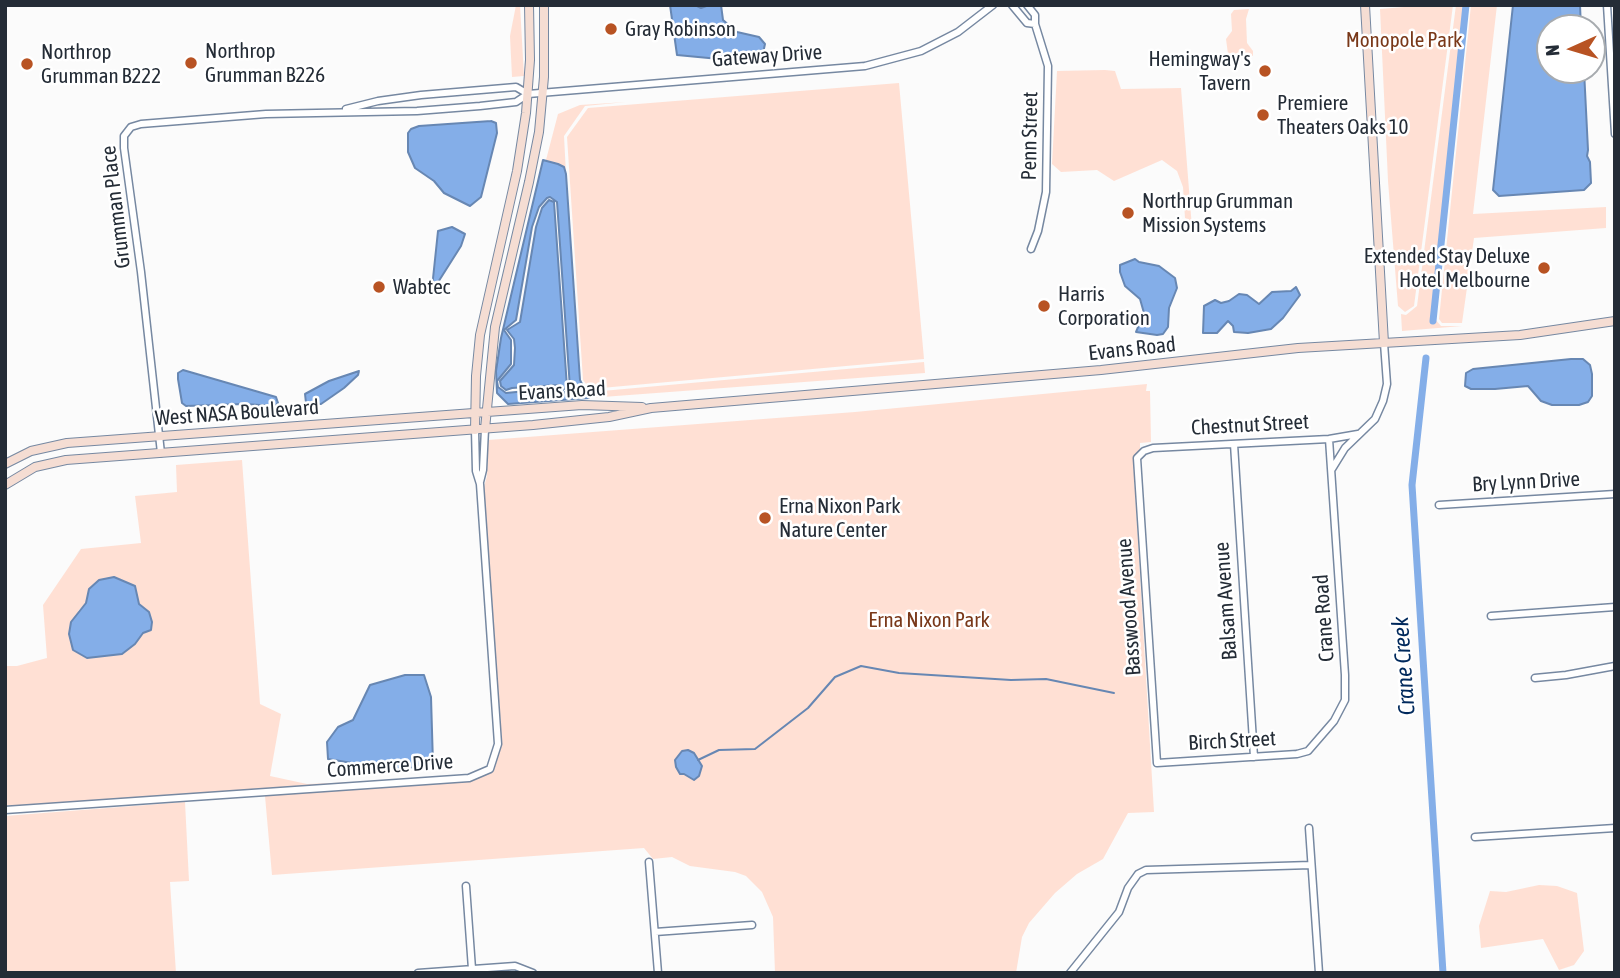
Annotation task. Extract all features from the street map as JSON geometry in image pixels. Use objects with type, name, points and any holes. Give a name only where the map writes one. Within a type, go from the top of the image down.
[{"type":"main road","points":[[475,430],[480,335],[517,171],[528,94],[529,5]]},
{"type":"main road","points":[[485,429],[495,327],[531,174],[543,92],[544,5]]},
{"type":"main road","points":[[1365,5],[1384,343]]},
{"type":"main road","name":"Evans Road","points":[[485,429],[609,417],[652,408],[1101,370],[1298,348],[1511,336],[1615,321]]},
{"type":"main road","name":"Evans Road","points":[[475,414],[596,405],[652,408]]},
{"type":"main road","name":"West NASA Boulevard","points":[[5,464],[31,451],[53,445],[475,414]]},
{"type":"main road","name":"West NASA Boulevard","points":[[5,485],[27,471],[48,463],[74,459],[485,429]]},
{"type":"street","name":"Gateway Drive","points":[[341,111],[417,111],[480,106],[516,102],[528,94],[543,92],[865,66],[921,51],[958,32],[993,5]]},
{"type":"street","points":[[1012,5],[1027,23],[1035,24]]},
{"type":"street","name":"Penn Street","points":[[1027,5],[1035,15],[1035,24],[1048,66],[1046,192],[1038,231],[1031,248]]},
{"type":"street","points":[[1607,5],[1615,134]]},
{"type":"street","name":"Gateway Drive","points":[[341,111],[378,101],[421,95],[516,87],[528,94]]},
{"type":"street","name":"Grumman Place","points":[[162,453],[124,148],[125,133],[131,127],[141,124],[341,111]]},
{"type":"street","points":[[1332,471],[1335,462],[1358,434],[1375,419],[1383,401],[1387,384],[1384,343]]},
{"type":"street","name":"Commerce Drive","points":[[480,484],[485,429]]},
{"type":"street","name":"Commerce Drive","points":[[5,810],[469,778],[490,769],[498,744],[475,430]]},
{"type":"street","name":"Chestnut Street","points":[[1144,451],[1153,448],[1329,439],[1358,434]]},
{"type":"street","name":"Crane Road","points":[[1308,751],[1334,721],[1345,700],[1329,439]]},
{"type":"street","name":"Balsam Avenue","points":[[1234,444],[1254,757]]},
{"type":"street","name":"Basswood Avenue","points":[[1144,451],[1137,458],[1157,763]]},
{"type":"street","name":"Bry Lynn Drive","points":[[1439,505],[1615,494]]},
{"type":"street","points":[[1491,616],[1615,607]]},
{"type":"street","points":[[1535,678],[1566,676],[1615,666]]},
{"type":"street","name":"Birch Street","points":[[1157,763],[1297,754],[1308,751]]},
{"type":"street","points":[[1309,828],[1318,973]]},
{"type":"street","points":[[1475,837],[1615,828]]},
{"type":"street","points":[[649,862],[657,973]]},
{"type":"street","points":[[1070,973],[1119,912],[1128,888],[1138,874],[1146,870],[1311,865]]},
{"type":"street","points":[[466,886],[472,969]]},
{"type":"street","points":[[654,932],[752,925]]},
{"type":"street","points":[[418,973],[515,966],[533,973]]},
{"type":"green space","points":[[516,5],[520,5],[524,76],[512,77],[510,36]]},
{"type":"green space","name":"Monopole Park","points":[[1453,5],[1414,306],[1405,312],[1398,306],[1388,181],[1380,9]]},
{"type":"green space","points":[[1456,5],[1468,5],[1435,319],[1441,326],[1462,326],[1402,331],[1401,314],[1406,315],[1417,306]]},
{"type":"green space","points":[[1471,5],[1497,5],[1473,214],[1606,207],[1606,228],[1474,238],[1462,323],[1442,323],[1439,319]]},
{"type":"green space","points":[[1249,9],[1246,19],[1247,43],[1253,56],[1232,57],[1228,54],[1226,39],[1232,31],[1231,14],[1234,10]]},
{"type":"green space","points":[[1057,71],[1115,71],[1121,89],[1181,88],[1192,228],[1185,218],[1183,187],[1177,171],[1162,160],[1114,181],[1097,170],[1061,172],[1052,164]]},
{"type":"green space","points":[[899,83],[924,359],[590,389],[583,380],[567,137],[588,108]]},
{"type":"green space","points":[[626,102],[585,106],[564,136],[566,174],[564,167],[546,160],[558,114],[580,105]]},
{"type":"green space","points":[[924,362],[925,373],[589,398],[585,388],[591,392]]},
{"type":"green space","name":"Erna Nixon Park","points":[[1147,384],[1146,391],[1150,391],[1151,442],[1140,443],[1140,449],[1133,459],[1154,812],[1128,813],[1103,859],[1077,874],[1055,893],[1029,923],[1022,937],[1016,973],[775,973],[773,917],[762,892],[746,876],[690,866],[672,857],[653,859],[644,848],[272,875],[265,796],[469,781],[494,770],[502,743],[484,487],[488,440],[855,412]]},
{"type":"green space","points":[[242,460],[260,704],[281,714],[270,776],[307,784],[356,782],[5,808],[5,666],[17,666],[47,658],[43,605],[81,549],[141,543],[135,496],[177,492],[176,465]],"holes":[[[114,577],[135,586],[139,604],[149,612],[152,622],[135,644],[78,611],[86,603],[99,580]]]},
{"type":"green space","points":[[185,802],[189,881],[170,882],[176,973],[5,973],[5,816]]},
{"type":"green space","points":[[1539,885],[1557,886],[1577,893],[1584,951],[1574,965],[1559,970],[1543,939],[1481,948],[1479,926],[1490,891],[1506,892]]},
{"type":"water","points":[[670,5],[695,5],[701,8],[721,5],[723,20],[737,32],[759,37],[765,44],[763,53],[759,56],[719,59],[677,55]]},
{"type":"water","points":[[1513,5],[1580,5],[1580,14],[1536,14],[1536,84],[1585,84],[1587,156],[1591,183],[1584,190],[1499,196],[1493,190]]},
{"type":"water","points":[[491,121],[496,123],[497,133],[481,197],[470,206],[444,193],[434,181],[415,168],[408,152],[408,133],[411,129],[419,126]]},
{"type":"water","points":[[543,160],[558,164],[564,167],[566,174],[580,380],[589,398],[508,404],[497,393],[496,371],[501,338]],"holes":[[[550,197],[557,202],[570,388],[564,393],[557,388],[506,393],[498,387],[497,381],[511,364],[511,340],[504,330],[516,320],[532,227],[539,207]]]},
{"type":"water","points":[[549,200],[554,202],[567,387],[563,390],[558,385],[506,390],[500,381],[514,365],[515,348],[514,339],[507,330],[520,322],[536,227],[542,208]]},
{"type":"water","points":[[452,227],[465,234],[461,246],[432,288],[438,231]]},
{"type":"water","points":[[1135,259],[1159,266],[1175,278],[1177,288],[1169,308],[1168,327],[1163,334],[1136,332],[1144,313],[1140,299],[1125,286],[1120,272],[1120,265]]},
{"type":"water","points":[[1296,287],[1300,295],[1271,329],[1248,333],[1234,332],[1228,321],[1217,333],[1203,333],[1204,306],[1215,300],[1221,303],[1229,301],[1239,294],[1247,295],[1259,304],[1272,292],[1291,291]]},
{"type":"water","points":[[1583,359],[1590,365],[1592,374],[1592,396],[1588,402],[1579,405],[1552,405],[1541,401],[1528,386],[1471,389],[1465,386],[1466,373],[1473,369]]},
{"type":"water","points":[[183,370],[276,397],[278,403],[275,406],[186,406],[182,403],[178,379],[178,373]]},
{"type":"water","points":[[359,371],[344,388],[321,404],[306,403],[305,394],[329,381]]},
{"type":"water","points":[[114,577],[135,586],[139,604],[149,612],[151,630],[143,633],[135,644],[122,654],[87,658],[73,650],[69,634],[71,622],[86,603],[89,589],[99,580]]},
{"type":"water","points":[[405,675],[424,675],[431,697],[433,764],[394,770],[328,759],[327,742],[338,727],[353,720],[370,685]]},
{"type":"water","points":[[682,751],[694,753],[702,766],[699,776],[694,780],[680,774],[676,767],[675,760]]},
{"type":"waterway","name":"Crane Creek","points":[[1433,321],[1466,5]]},
{"type":"waterway","name":"Crane Creek","points":[[1426,358],[1412,485],[1443,973]]},
{"type":"waterway","points":[[698,760],[719,750],[755,749],[808,708],[835,677],[861,666],[899,673],[1011,680],[1046,679],[1114,693]]},
{"type":"place","name":"Gray Robinson","points":[[611,29]]},
{"type":"place","name":"Northrop Grumman B226","points":[[191,63]]},
{"type":"place","name":"Northrop Grumman B222","points":[[27,64]]},
{"type":"place","name":"Hemingway's Tavern","points":[[1265,71]]},
{"type":"place","name":"Premiere Theaters Oaks 10","points":[[1263,115]]},
{"type":"place","name":"Northrup Grumman Mission Systems","points":[[1128,213]]},
{"type":"place","name":"Extended Stay Deluxe Hotel Melbourne","points":[[1544,268]]},
{"type":"place","name":"Wabtec","points":[[379,287]]},
{"type":"place","name":"Harris Corporation","points":[[1044,306]]},
{"type":"place","name":"Erna Nixon Park Nature Center","points":[[765,518]]}]
